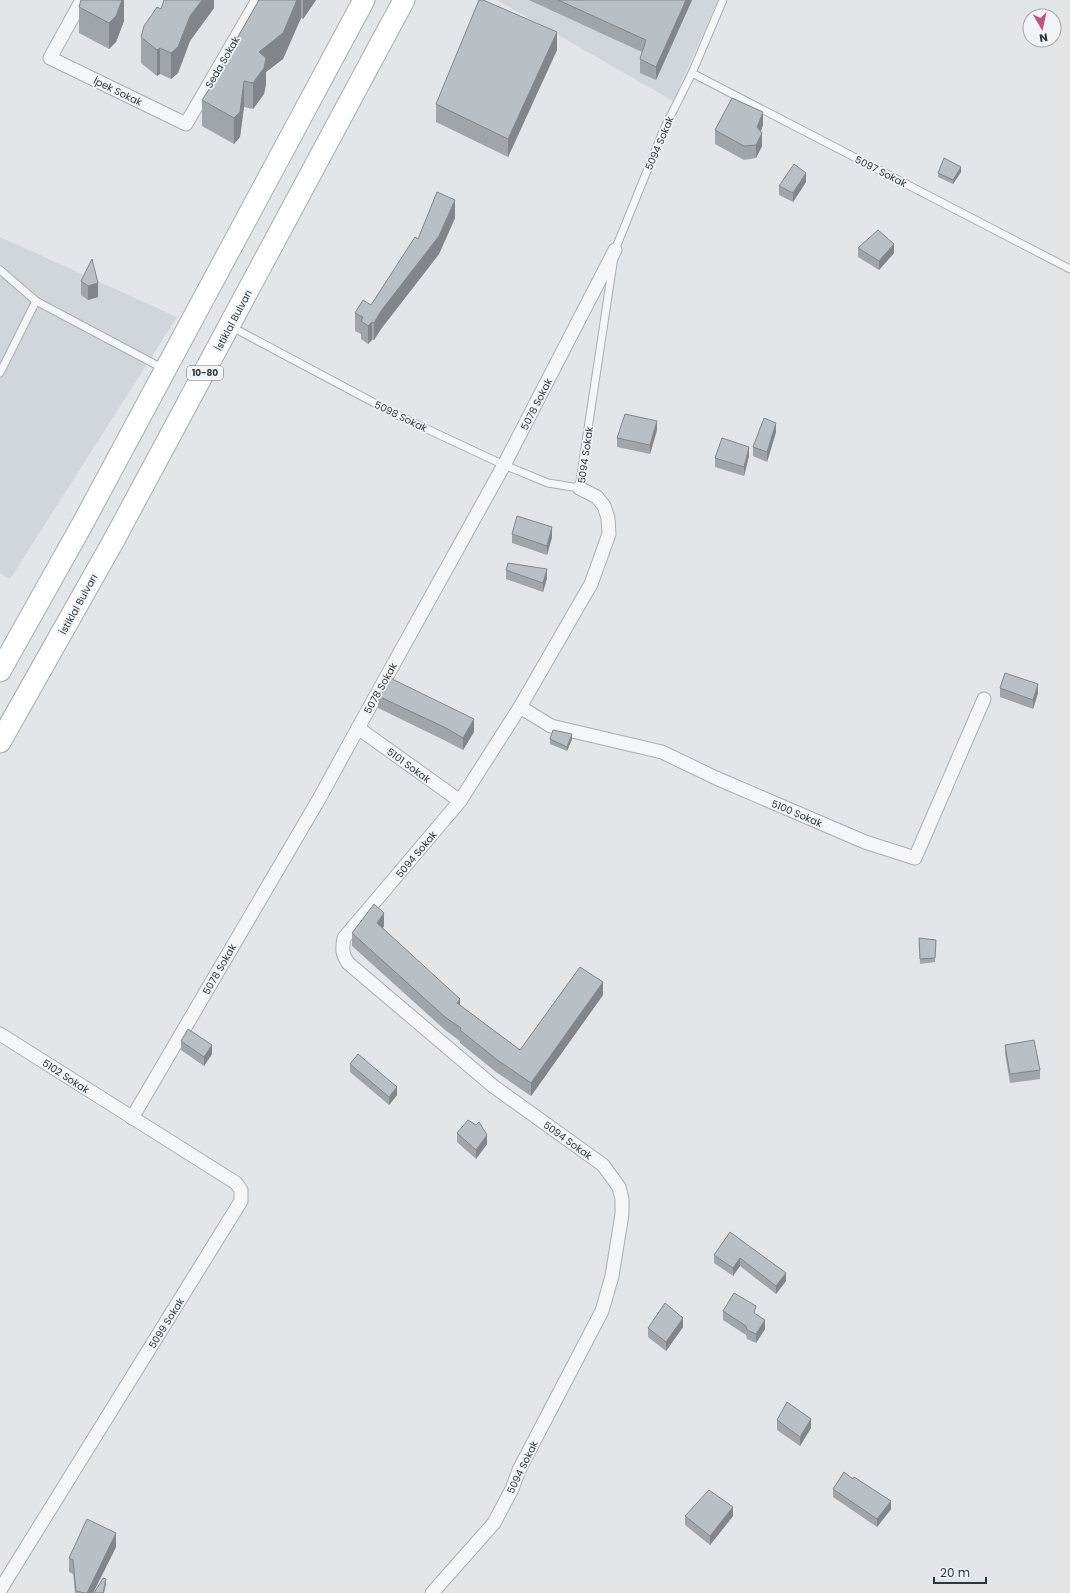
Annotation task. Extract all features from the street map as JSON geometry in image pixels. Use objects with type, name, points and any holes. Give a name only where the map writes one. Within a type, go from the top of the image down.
[{"type":"main road","points":[[0,671],[83,523],[166,370],[364,0]]},
{"type":"main road","name":"İstiklal Bulvarı","points":[[0,742],[114,540],[404,0]]},
{"type":"street","name":"İpek Sokak","points":[[82,0],[50,58],[186,124]]},
{"type":"street","name":"Seda Sokak","points":[[186,124],[258,0]]},
{"type":"street","name":"5078 Sokak","points":[[132,1118],[319,799],[504,465],[615,250]]},
{"type":"street","name":"5094 Sokak","points":[[432,1593],[494,1523],[512,1489],[519,1470],[602,1311],[612,1276],[622,1214],[622,1199],[619,1187],[603,1165],[493,1086],[348,963],[343,955],[344,938],[460,801],[520,707],[591,584],[610,534],[608,518],[604,506],[597,497],[579,488]]},
{"type":"street","name":"5100 Sokak","points":[[520,707],[551,726],[662,752],[716,778],[865,842],[915,858],[984,699]]},
{"type":"street","name":"5101 Sokak","points":[[358,728],[460,801]]},
{"type":"street","name":"5102 Sokak","points":[[0,1034],[132,1118]]},
{"type":"street","name":"5099 Sokak","points":[[0,1590],[242,1201],[241,1190],[236,1183],[132,1118]]},
{"type":"lane","name":"5094 Sokak","points":[[579,488],[615,250],[664,129],[692,73],[723,0]]},
{"type":"lane","name":"5097 Sokak","points":[[692,73],[1070,269]]},
{"type":"lane","points":[[0,270],[36,301],[166,370]]},
{"type":"lane","points":[[0,373],[36,301]]},
{"type":"lane","name":"5098 Sokak","points":[[230,326],[397,415],[504,465],[548,483],[579,488]]},
{"type":"shaded area","points":[[497,0],[718,0],[673,101]]},
{"type":"shaded area","points":[[0,237],[177,317],[10,579],[0,573]]},
{"type":"building","points":[[81,0],[122,0],[116,16],[109,23],[79,7]]},
{"type":"building","points":[[164,0],[202,0],[190,16],[178,47],[171,53],[160,48],[157,50],[141,37],[144,26],[157,7],[161,9]]},
{"type":"building","points":[[259,0],[297,0],[283,33],[259,52],[266,58],[264,68],[253,83],[244,81],[240,112],[234,118],[202,100],[222,70],[220,68]]},
{"type":"building","points":[[479,0],[483,0],[557,32],[508,139],[436,104]]},
{"type":"building","points":[[558,0],[686,0],[656,67],[640,59],[646,40]]},
{"type":"building","points":[[732,98],[763,112],[757,127],[762,133],[756,145],[744,146],[715,130]]},
{"type":"building","points":[[944,158],[961,167],[953,180],[938,173]]},
{"type":"building","points":[[794,164],[806,173],[793,193],[779,186]]},
{"type":"building","points":[[437,192],[455,200],[439,236],[381,311],[374,323],[372,322],[368,326],[361,321],[363,317],[355,313],[363,300],[371,305],[415,237],[418,239]]},
{"type":"building","points":[[878,230],[894,244],[879,261],[858,248]]},
{"type":"building","points":[[92,259],[98,283],[88,286],[81,281]]},
{"type":"building","points":[[625,414],[657,421],[650,445],[617,438]]},
{"type":"building","points":[[764,418],[776,423],[767,452],[753,447]]},
{"type":"building","points":[[722,438],[749,447],[744,467],[715,458]]},
{"type":"building","points":[[517,516],[552,527],[547,546],[512,534]]},
{"type":"building","points":[[508,563],[547,569],[543,583],[506,570]]},
{"type":"building","points":[[1005,673],[1038,684],[1033,700],[1000,688]]},
{"type":"building","points":[[388,677],[474,719],[463,738],[446,728],[378,696]]},
{"type":"building","points":[[553,730],[572,734],[567,747],[550,739]]},
{"type":"building","points":[[374,904],[384,913],[377,923],[460,999],[457,1003],[520,1050],[580,967],[603,982],[531,1083],[496,1059],[460,1030],[461,1028],[445,1017],[352,933]]},
{"type":"building","points":[[919,938],[936,940],[935,958],[920,959]]},
{"type":"building","points":[[188,1029],[212,1045],[204,1057],[181,1041]]},
{"type":"building","points":[[1034,1040],[1040,1070],[1010,1074],[1005,1045]]},
{"type":"building","points":[[358,1054],[397,1087],[389,1097],[350,1064]]},
{"type":"building","points":[[468,1120],[476,1125],[479,1122],[487,1135],[476,1150],[457,1133]]},
{"type":"building","points":[[730,1232],[786,1273],[776,1286],[740,1258],[733,1268],[714,1255]]},
{"type":"building","points":[[734,1293],[756,1306],[754,1313],[765,1320],[756,1334],[747,1330],[746,1326],[723,1311]]},
{"type":"building","points":[[665,1303],[683,1318],[666,1342],[648,1328]]},
{"type":"building","points":[[787,1402],[811,1419],[800,1437],[777,1420]]},
{"type":"building","points":[[844,1472],[853,1479],[854,1477],[891,1501],[877,1519],[833,1489]]},
{"type":"building","points":[[709,1490],[733,1507],[710,1536],[685,1516]]},
{"type":"building","points":[[87,1519],[116,1533],[87,1593],[85,1593],[76,1591],[73,1560],[69,1558]]},
{"type":"building","points":[[103,1578],[106,1579],[103,1593],[94,1593]]}]
